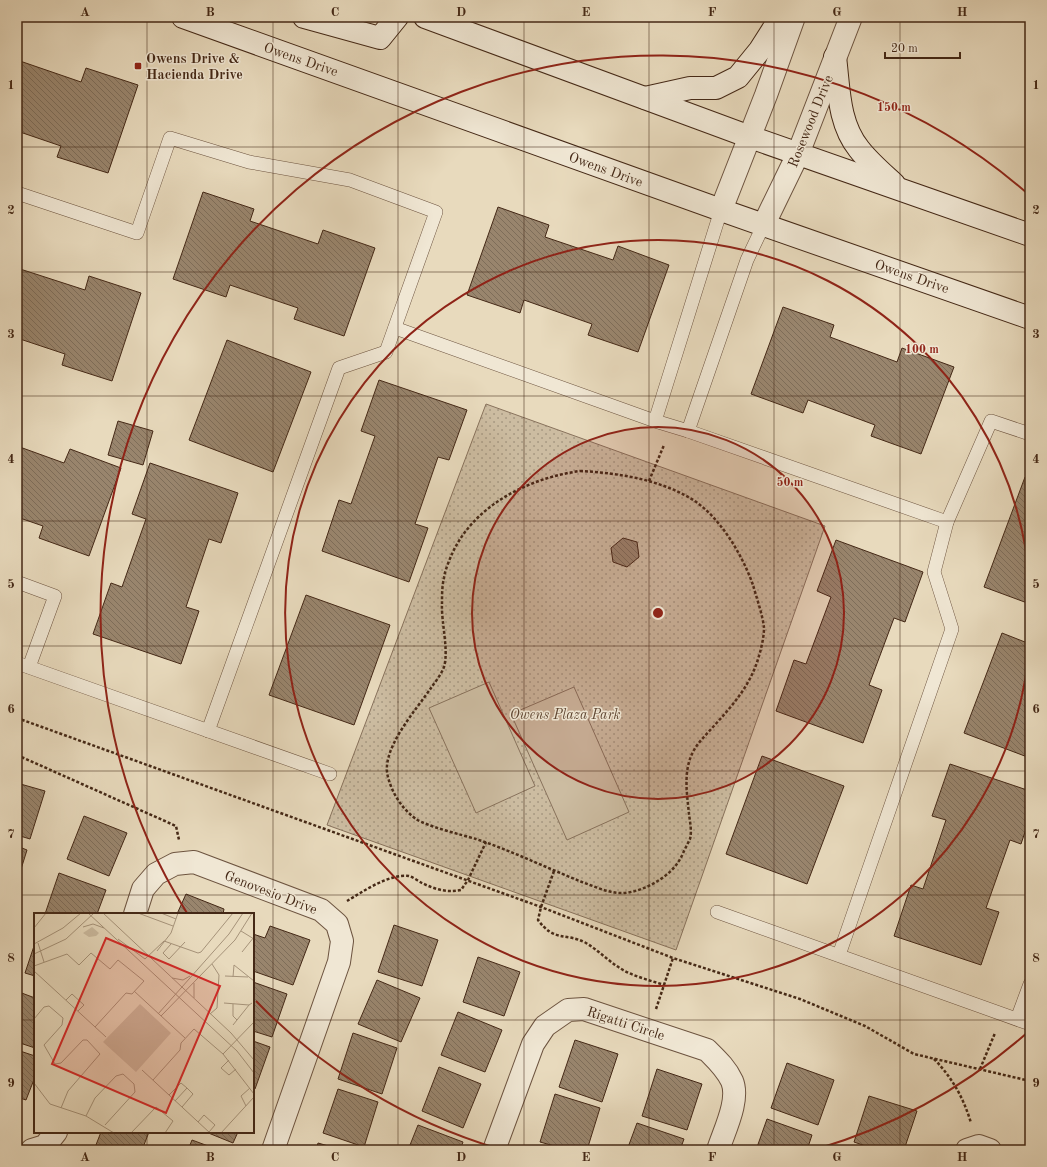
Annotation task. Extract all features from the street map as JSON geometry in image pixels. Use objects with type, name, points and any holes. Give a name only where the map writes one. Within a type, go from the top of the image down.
[{"type":"street","name":"Owens Drive","points":[[183,17],[721,210],[1030,318]]},
{"type":"street","points":[[304,17],[380,38],[397,17]]},
{"type":"street","points":[[425,17],[798,154],[1030,235]]},
{"type":"street","points":[[646,98],[690,88],[716,88],[738,78],[760,50],[781,17]]},
{"type":"street","points":[[721,210],[766,95],[794,17]]},
{"type":"street","name":"Rosewood Drive","points":[[764,224],[798,154],[851,17]]},
{"type":"street","points":[[835,57],[841,110],[847,128],[858,148],[901,190]]},
{"type":"street","name":"Genovesio Drive","points":[[135,913],[143,889],[156,874],[175,864],[194,862],[321,910],[337,924],[342,941],[340,962],[273,1150]]},
{"type":"street","name":"Rigatti Circle","points":[[494,1150],[533,1044],[545,1026],[568,1010],[584,1009],[707,1050],[722,1064],[733,1082],[734,1104],[718,1150]]},
{"type":"street","points":[[32,1150],[44,1146],[55,1133]]},
{"type":"lane","points":[[17,194],[137,233],[170,138],[249,162],[350,180],[436,212],[386,352],[339,368],[208,731]]},
{"type":"lane","points":[[655,421],[721,210]]},
{"type":"lane","points":[[688,431],[747,260],[764,224]]},
{"type":"lane","points":[[395,328],[655,421],[688,431],[947,522]]},
{"type":"lane","points":[[839,955],[952,629],[934,572],[947,522],[991,421],[1030,434]]},
{"type":"lane","points":[[17,582],[55,596],[23,665],[330,774]]},
{"type":"lane","points":[[717,912],[1030,1024]]},
{"type":"lane","points":[[1017,1020],[1030,984]]},
{"type":"path","points":[[649,481],[672,426]]},
{"type":"path","points":[[580,471],[611,472],[649,481],[693,499],[720,525],[733,544],[749,574],[764,628],[758,661],[741,695],[692,752],[686,773],[691,837],[677,865],[667,875],[642,890],[628,893],[617,893],[603,890],[554,871],[486,842],[418,821],[402,805],[386,774],[391,747],[401,730],[439,676],[445,664],[442,607],[444,576],[458,541],[479,516],[498,502],[538,481],[562,473],[580,471]]},
{"type":"path","points":[[17,718],[468,880],[673,958],[800,999],[865,1026],[914,1054],[1030,1081]]},
{"type":"path","points":[[17,755],[176,826],[184,863]]},
{"type":"path","points":[[326,914],[361,892],[399,876],[410,876],[436,890],[454,892],[461,890],[468,880],[486,842]]},
{"type":"path","points":[[554,871],[538,920],[544,929],[557,936],[584,942],[628,973],[664,985]]},
{"type":"path","points":[[648,1030],[673,958]]},
{"type":"path","points":[[980,1069],[1003,1014]]},
{"type":"path","points":[[934,1059],[947,1072],[966,1106],[979,1149]]},
{"type":"green space","name":"Owens Plaza Park","points":[[486,404],[825,526],[676,950],[327,825]]},
{"type":"green space","points":[[489,682],[535,786],[476,813],[429,708]]},
{"type":"green space","points":[[574,687],[629,812],[567,840],[511,714]]},
{"type":"building","points":[[17,60],[81,82],[86,68],[138,85],[108,173],[57,157],[61,146],[17,131]]},
{"type":"building","points":[[203,192],[254,209],[250,221],[318,244],[323,230],[375,248],[344,336],[294,319],[298,308],[230,285],[226,297],[173,279]]},
{"type":"building","points":[[498,207],[549,225],[545,237],[613,260],[618,246],[669,265],[638,352],[588,335],[592,324],[524,300],[520,313],[467,295]]},
{"type":"building","points":[[17,268],[85,290],[89,276],[141,293],[112,381],[62,365],[65,354],[17,338]]},
{"type":"building","points":[[783,307],[834,325],[830,337],[897,362],[902,348],[954,367],[921,454],[871,436],[875,425],[808,400],[803,413],[751,394]]},
{"type":"building","points":[[227,340],[311,372],[273,472],[189,440]]},
{"type":"building","points":[[379,380],[467,410],[449,460],[438,457],[415,524],[428,528],[409,582],[322,551],[339,500],[351,504],[375,436],[361,431]]},
{"type":"building","points":[[118,421],[153,431],[143,465],[108,455]]},
{"type":"building","points":[[17,446],[64,463],[70,449],[121,468],[89,556],[39,538],[43,526],[17,517]]},
{"type":"building","points":[[150,463],[238,493],[221,543],[209,539],[186,607],[199,611],[181,664],[93,634],[111,583],[122,587],[146,519],[132,514]]},
{"type":"building","points":[[1025,477],[1030,479],[1030,604],[984,587]]},
{"type":"building","points":[[623,538],[637,542],[639,557],[627,567],[613,562],[611,548]]},
{"type":"building","points":[[836,540],[923,572],[905,622],[894,618],[869,685],[882,690],[863,743],[776,711],[794,660],[806,664],[831,597],[817,591]]},
{"type":"building","points":[[306,595],[390,625],[354,725],[269,695]]},
{"type":"building","points":[[1002,633],[1030,644],[1030,758],[964,733]]},
{"type":"building","points":[[762,756],[844,786],[807,884],[726,854]]},
{"type":"building","points":[[950,764],[1030,791],[1030,817],[1021,844],[1010,840],[986,908],[999,912],[981,965],[894,936],[911,885],[923,889],[946,820],[932,816]]},
{"type":"building","points":[[17,783],[45,791],[30,839],[17,835]]},
{"type":"building","points":[[84,816],[127,833],[109,876],[67,859]]},
{"type":"building","points":[[17,846],[27,850],[17,882]]},
{"type":"building","points":[[59,873],[106,890],[97,913],[45,913]]},
{"type":"building","points":[[186,894],[224,909],[223,913],[177,913]]},
{"type":"building","points":[[394,925],[438,940],[422,986],[378,972]]},
{"type":"building","points":[[270,926],[310,940],[293,985],[254,971],[254,934],[265,938]]},
{"type":"building","points":[[34,946],[34,976],[25,973]]},
{"type":"building","points":[[478,957],[520,972],[504,1016],[463,1002]]},
{"type":"building","points":[[377,980],[420,998],[401,1042],[358,1024]]},
{"type":"building","points":[[254,982],[287,994],[272,1037],[254,1031]]},
{"type":"building","points":[[19,992],[34,998],[34,1048],[17,1042],[17,999]]},
{"type":"building","points":[[458,1012],[502,1030],[485,1072],[441,1055]]},
{"type":"building","points":[[353,1033],[397,1048],[382,1094],[338,1079]]},
{"type":"building","points":[[575,1040],[618,1054],[602,1102],[559,1087]]},
{"type":"building","points":[[254,1041],[270,1047],[254,1088]]},
{"type":"building","points":[[17,1050],[34,1056],[34,1080],[26,1100],[17,1097]]},
{"type":"building","points":[[787,1063],[834,1080],[818,1125],[771,1108]]},
{"type":"building","points":[[439,1067],[481,1084],[463,1128],[422,1111]]},
{"type":"building","points":[[657,1069],[702,1084],[687,1130],[642,1116]]},
{"type":"building","points":[[338,1089],[378,1102],[364,1147],[323,1133]]},
{"type":"building","points":[[555,1094],[600,1108],[587,1150],[569,1150],[540,1142]]},
{"type":"building","points":[[869,1096],[917,1111],[904,1150],[877,1150],[854,1142]]},
{"type":"building","points":[[767,1119],[812,1135],[807,1150],[756,1150]]},
{"type":"building","points":[[637,1123],[684,1139],[680,1150],[627,1150]]},
{"type":"building","points":[[418,1125],[463,1142],[460,1150],[408,1150]]},
{"type":"building","points":[[101,1133],[149,1133],[142,1150],[94,1150]]},
{"type":"building","points":[[208,1133],[238,1133],[233,1143]]},
{"type":"building","points":[[192,1140],[219,1150],[188,1150]]},
{"type":"building","points":[[318,1143],[342,1150],[316,1150]]},
{"type":"place","name":"Owens Drive & Hacienda Drive","points":[[138,66]]}]
